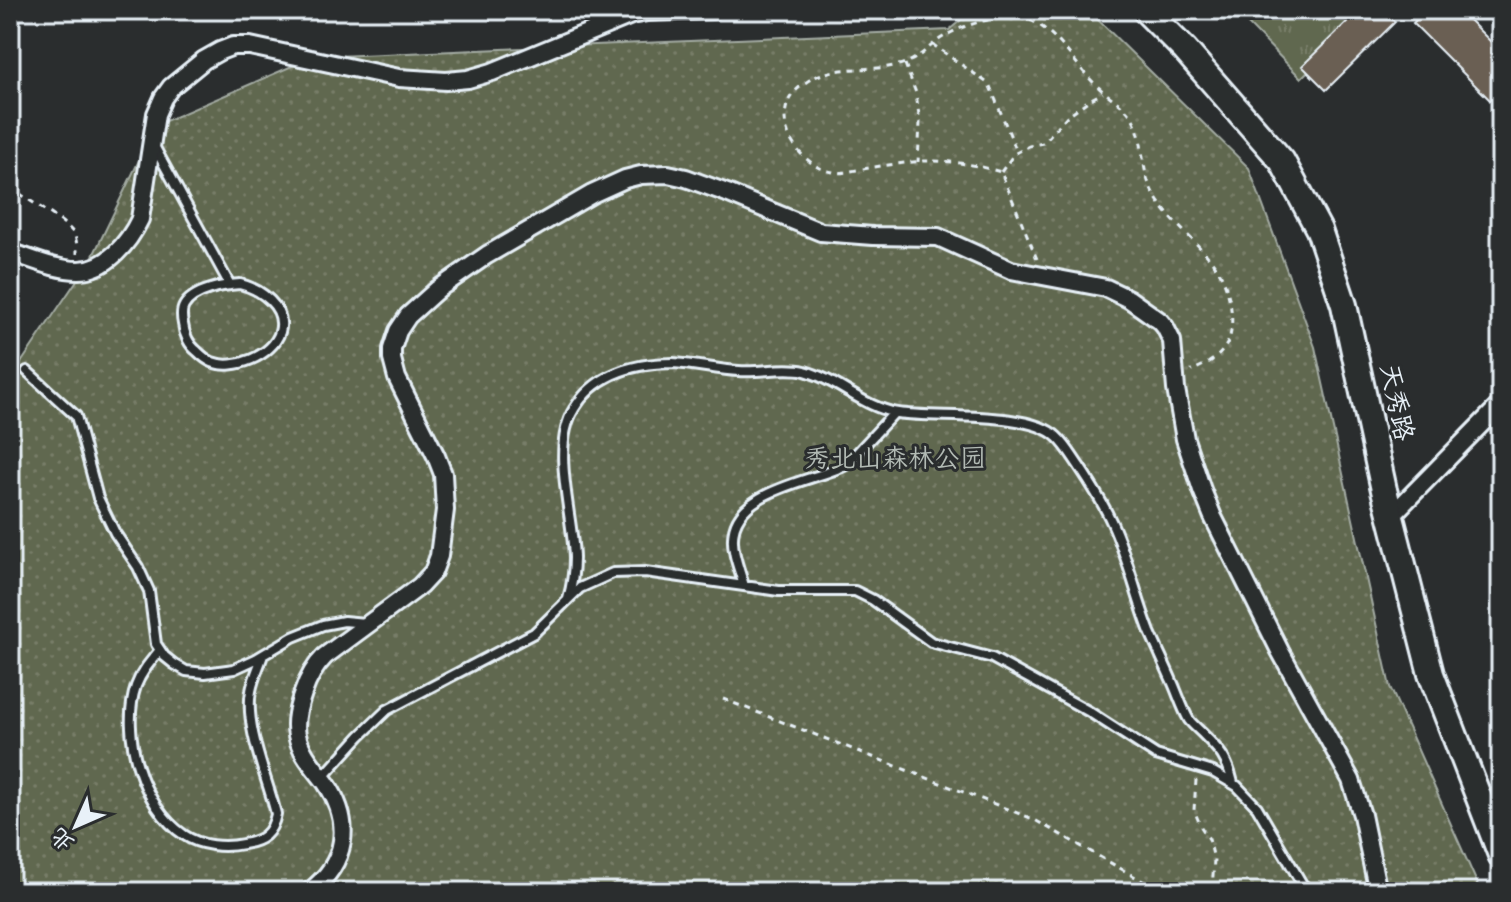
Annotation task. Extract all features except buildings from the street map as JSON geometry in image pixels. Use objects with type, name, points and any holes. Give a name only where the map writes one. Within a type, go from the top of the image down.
[{"type":"main road","name":"天秀路","points":[[1145,10],[1185,50],[1282,161],[1319,230],[1344,305],[1391,516],[1431,674],[1501,855]]},
{"type":"street","points":[[10,252],[77,270],[95,266],[119,250],[140,219],[156,114],[163,98],[171,87],[204,60],[233,46],[250,46],[399,78],[446,81],[492,72],[631,15],[712,10]]},
{"type":"street","points":[[309,892],[337,862],[343,839],[340,811],[334,797],[300,746],[297,710],[307,682],[317,663],[428,579],[437,565],[442,540],[445,510],[443,474],[397,378],[392,349],[398,331],[408,316],[438,289],[487,255],[592,194],[625,179],[668,174],[727,193],[821,232],[938,237],[1011,270],[1106,288],[1147,311],[1165,327],[1172,341],[1185,439],[1202,490],[1280,651],[1351,780],[1362,815],[1378,892]]},
{"type":"street","points":[[1391,516],[1501,404]]},
{"type":"lane","points":[[152,142],[230,285]]},
{"type":"lane","points":[[240,284],[266,295],[275,306],[280,331],[267,349],[255,358],[227,365],[210,362],[191,345],[183,329],[182,315],[184,306],[192,298],[212,288],[230,285],[240,284]]},
{"type":"lane","points":[[568,600],[574,574],[574,554],[563,456],[564,435],[574,408],[603,378],[618,371],[642,365],[674,363],[737,371],[806,371],[894,413],[985,417],[1027,423],[1056,436],[1093,486],[1113,524],[1150,631],[1190,721],[1223,755],[1233,783]]},
{"type":"lane","points":[[27,371],[76,416],[98,498],[149,591],[156,644],[174,664],[186,671],[205,673],[234,669],[293,637],[323,625],[344,621],[370,624]]},
{"type":"lane","points":[[744,586],[733,546],[734,525],[738,518],[770,493],[846,465],[894,413]]},
{"type":"lane","points":[[322,778],[387,710],[527,638],[580,588],[613,573],[645,572],[779,591],[855,591],[873,600],[931,642],[992,658],[1088,711],[1156,755],[1213,772],[1233,783],[1257,807],[1302,884],[1310,892]]},
{"type":"lane","points":[[160,650],[136,686],[130,718],[136,765],[148,794],[164,816],[184,835],[205,844],[230,847],[258,841],[268,834],[276,814],[250,713],[251,693],[263,654]]},
{"type":"path","points":[[10,10],[10,48]]},
{"type":"path","points":[[979,10],[980,22]]},
{"type":"path","points":[[1001,172],[979,166],[926,161],[836,173],[821,169],[793,145],[785,126],[786,103],[795,90],[814,76],[840,70],[883,68],[911,60],[945,35],[980,22],[1001,18],[1033,22],[1061,43],[1084,73],[1134,121],[1143,169],[1159,202],[1218,269],[1225,285],[1232,327],[1227,346],[1211,362],[1175,377]]},
{"type":"path","points":[[932,44],[989,84],[1017,152]]},
{"type":"path","points":[[904,62],[916,93],[920,123],[918,162]]},
{"type":"path","points":[[1001,172],[1014,154],[1043,143],[1067,116],[1104,92]]},
{"type":"path","points":[[1001,172],[1045,277]]},
{"type":"path","points":[[10,186],[73,232],[77,270]]},
{"type":"path","points":[[723,699],[1033,819],[1162,892]]},
{"type":"path","points":[[1198,767],[1194,810],[1209,839],[1214,859],[1212,892]]},
{"type":"path","points":[[567,890],[577,892]]},
{"type":"green space","name":"秀北山森林公园","points":[[973,10],[1088,10],[1249,168],[1315,347],[1390,687],[1481,892],[10,892],[10,379],[92,258],[156,125],[313,57],[949,30]]},
{"type":"green space","points":[[1263,10],[1371,10],[1301,78],[1248,24]]}]
